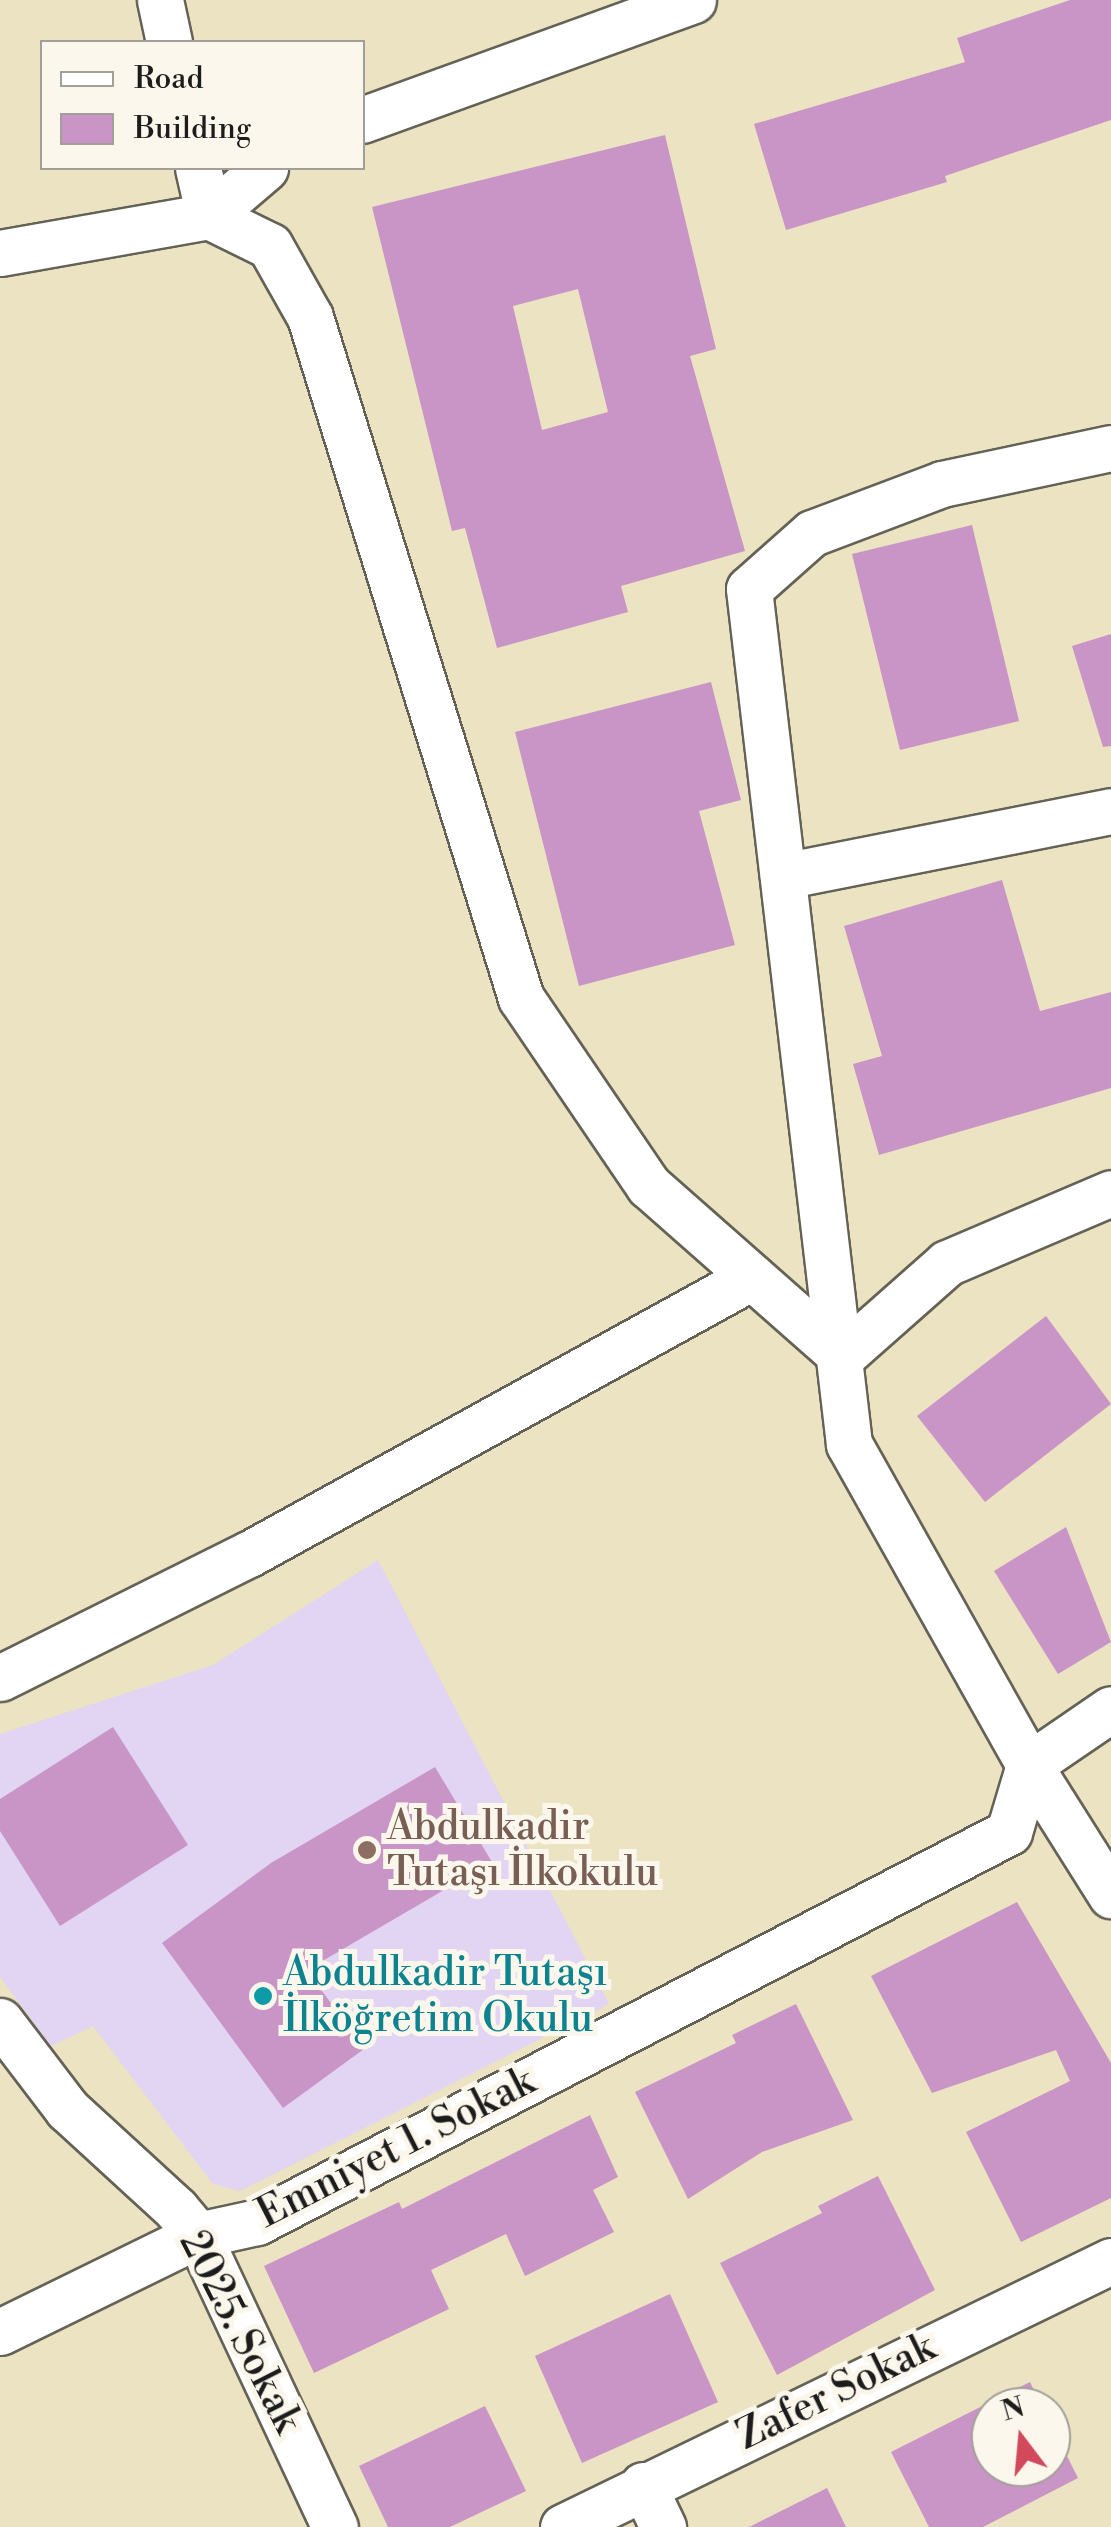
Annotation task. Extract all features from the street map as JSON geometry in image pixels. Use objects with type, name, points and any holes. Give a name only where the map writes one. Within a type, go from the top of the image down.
[{"type":"street","points":[[160,0],[169,40]]},
{"type":"street","points":[[365,119],[692,0]]},
{"type":"street","points":[[198,170],[209,216]]},
{"type":"street","points":[[0,252],[209,216],[263,170]]},
{"type":"street","points":[[209,216],[270,246],[310,317],[521,998],[649,1186],[842,1356]]},
{"type":"street","points":[[1111,448],[942,484],[812,533],[749,589],[842,1356],[849,1444],[1029,1765],[1111,1895]]},
{"type":"street","points":[[783,876],[1111,810]]},
{"type":"street","points":[[842,1356],[947,1263],[1111,1193]]},
{"type":"street","points":[[0,1678],[249,1554],[752,1277]]},
{"type":"street","points":[[1029,1765],[1111,1709]]},
{"type":"street","name":"Emniyet 1. Sokak","points":[[0,2332],[198,2236],[257,2222],[1009,1832],[1029,1765]]},
{"type":"street","name":"2025. Sokak","points":[[0,2021],[67,2109],[176,2209],[198,2236],[335,2527]]},
{"type":"street","name":"Zafer Sokak","points":[[563,2527],[1111,2260]]},
{"type":"street","points":[[644,2485],[662,2527]]},
{"type":"shaded area","name":"Abdulkadir Tutaşı İlkokulu","points":[[378,1560],[609,2004],[240,2191],[213,2184],[93,2026],[51,2046],[0,1977],[0,1734],[213,1665]]},
{"type":"building","points":[[1070,0],[1111,0],[1111,120],[945,176],[947,182],[786,230],[754,124],[965,62],[957,38]]},
{"type":"building","points":[[665,135],[716,349],[690,356],[745,551],[621,586],[628,612],[497,648],[465,528],[452,531],[372,207]],"holes":[[[578,289],[608,412],[542,430],[513,306]]]},
{"type":"building","points":[[972,525],[1019,721],[900,750],[852,554]]},
{"type":"building","points":[[1111,634],[1111,746],[1103,747],[1072,646]]},
{"type":"building","points":[[711,682],[741,800],[699,811],[735,945],[579,986],[515,732]]},
{"type":"building","points":[[1002,880],[1040,1011],[1111,992],[1111,1088],[879,1155],[853,1064],[882,1056],[844,926]]},
{"type":"building","points":[[1046,1316],[1111,1404],[985,1502],[917,1416]]},
{"type":"building","points":[[1066,1527],[1111,1642],[1058,1674],[994,1571]]},
{"type":"building","points":[[113,1727],[188,1845],[60,1926],[0,1831],[0,1799]]},
{"type":"building","points":[[435,1767],[492,1862],[307,1970],[364,2049],[283,2108],[162,1943],[271,1863]]},
{"type":"building","points":[[1017,1902],[1111,2063],[1111,2198],[1021,2242],[966,2132],[1070,2081],[1056,2050],[932,2093],[871,1976]]},
{"type":"building","points":[[796,2004],[853,2120],[762,2152],[688,2199],[635,2092],[736,2043],[732,2035]]},
{"type":"building","points":[[590,2115],[618,2177],[593,2190],[614,2232],[525,2276],[506,2234],[431,2270],[449,2309],[314,2373],[264,2266],[399,2202],[402,2209]]},
{"type":"building","points":[[878,2176],[935,2290],[777,2375],[720,2263],[822,2213],[818,2206]]},
{"type":"building","points":[[670,2294],[718,2402],[582,2463],[535,2356]]},
{"type":"building","points":[[485,2406],[526,2491],[450,2527],[388,2527],[359,2466]]},
{"type":"building","points":[[971,2412],[971,2487],[1061,2487],[983,2527],[929,2527],[891,2452]]},
{"type":"building","points":[[827,2488],[846,2527],[749,2527]]},
{"type":"place","name":"Abdulkadir Tutaşı İlkokulu","points":[[367,1850]]},
{"type":"place","name":"Abdulkadir Tutaşı İlköğretim Okulu","points":[[263,1996]]}]
